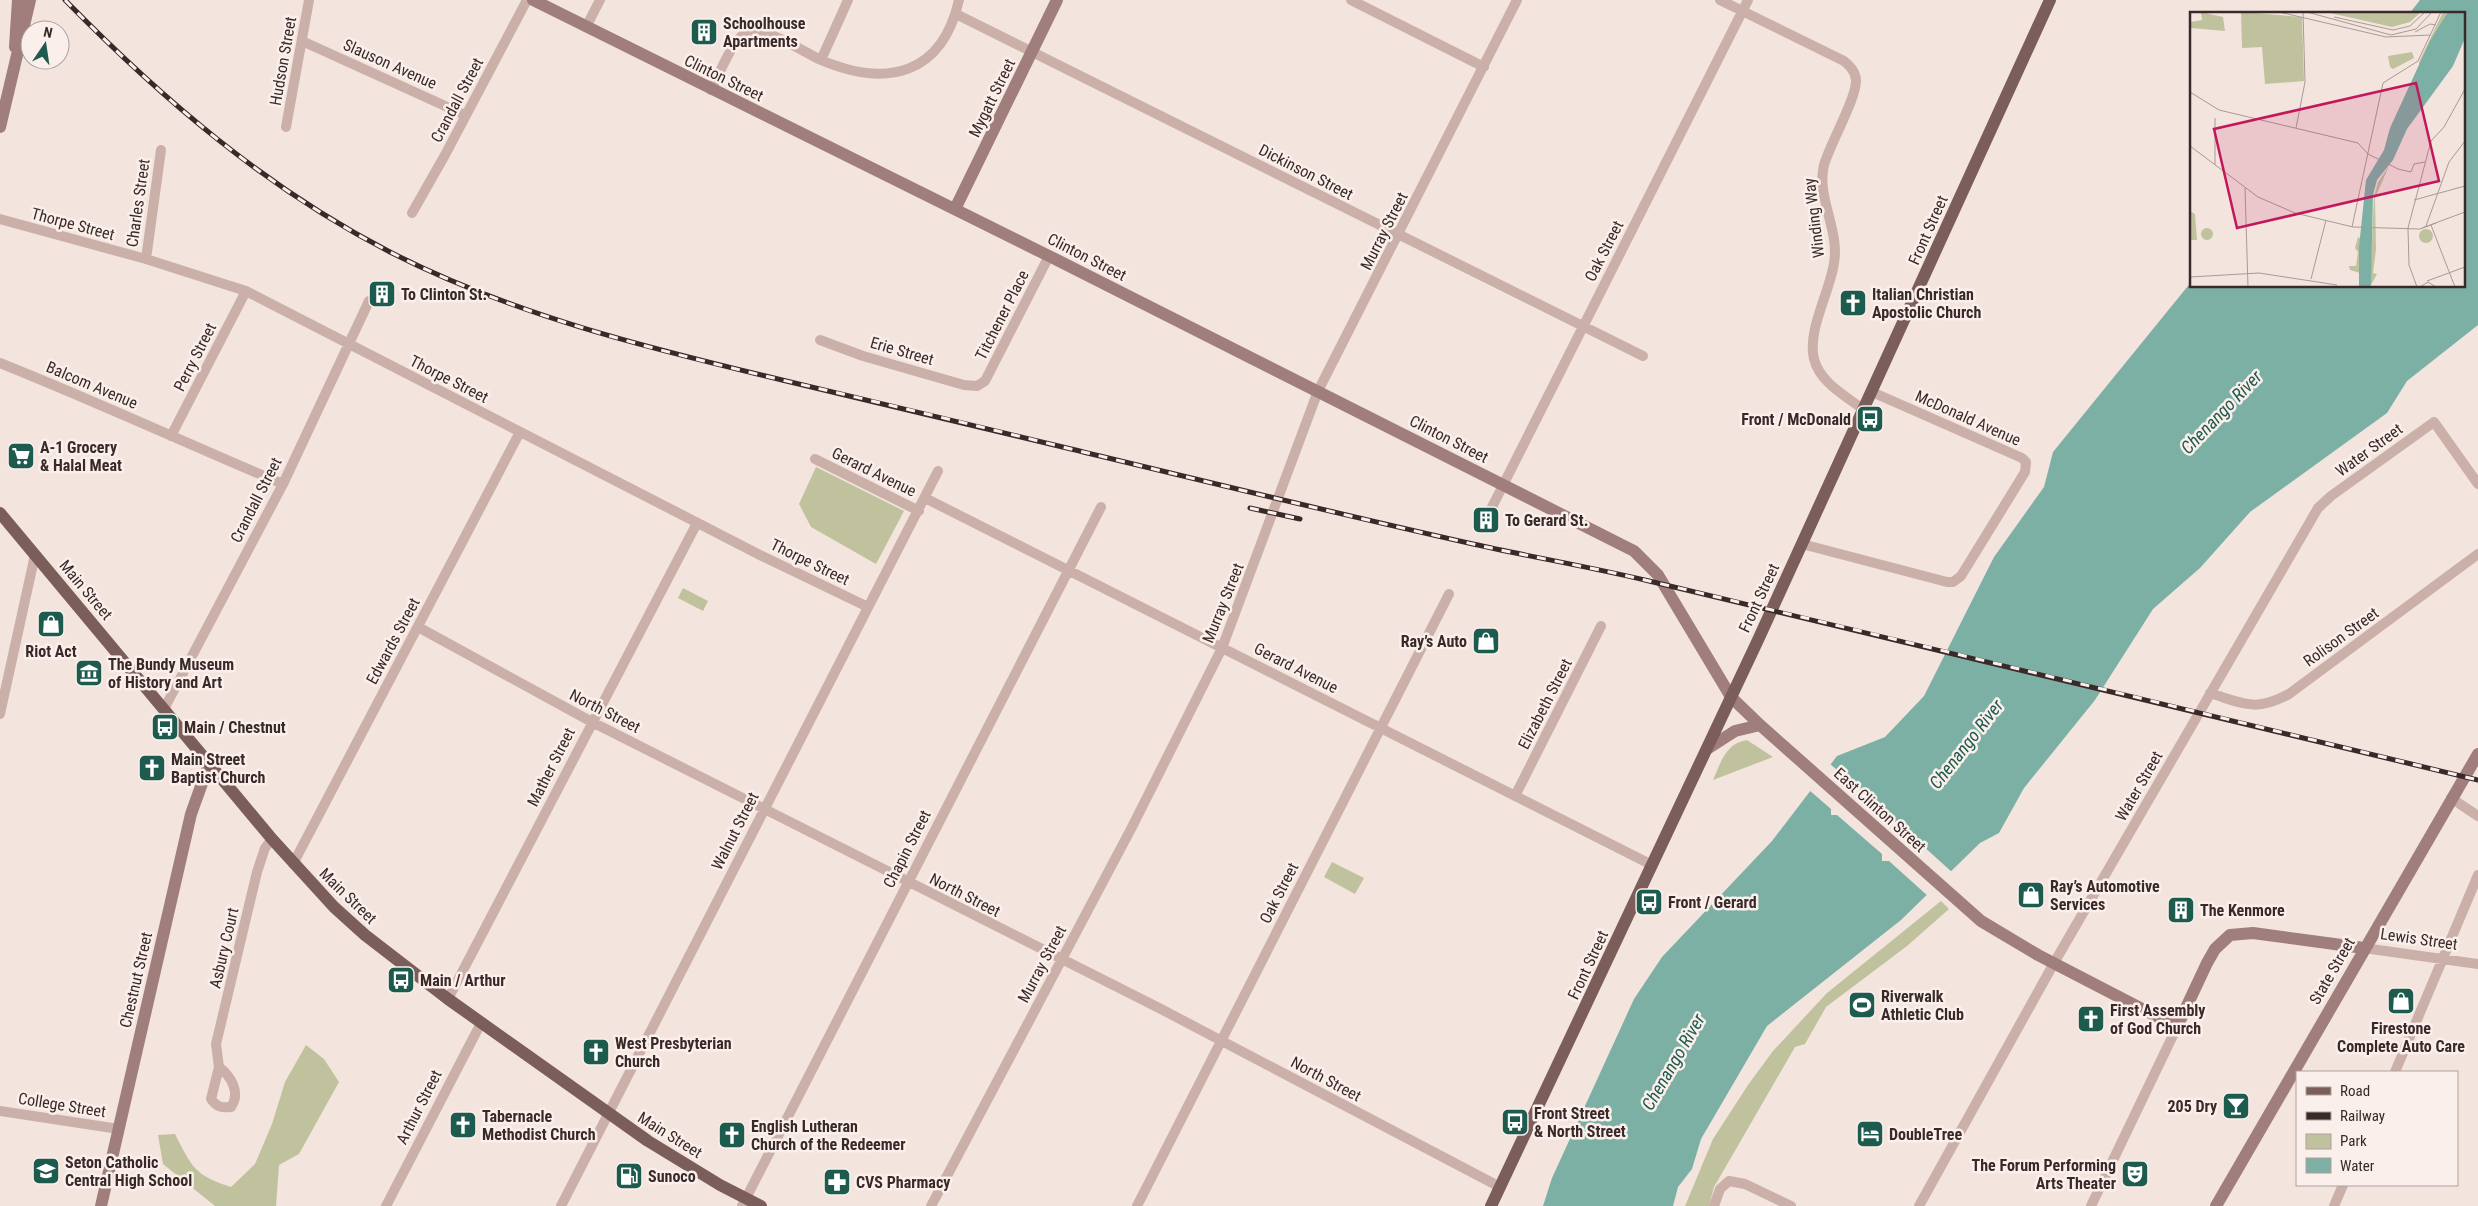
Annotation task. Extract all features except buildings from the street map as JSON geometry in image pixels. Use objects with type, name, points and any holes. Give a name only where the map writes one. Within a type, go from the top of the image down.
[{"type":"main road","name":"Front Street","points":[[1491,1206],[1707,749],[1864,410],[2050,0]]},
{"type":"main road","name":"Main Street","points":[[0,513],[272,839],[294,864],[365,935],[448,999],[654,1146],[744,1202],[761,1206]]},
{"type":"street","points":[[16,59],[14,36],[18,0]]},
{"type":"street","points":[[0,126],[5,85],[16,59],[30,0]]},
{"type":"street","name":"Hudson Street","points":[[286,127],[309,0]]},
{"type":"street","name":"Crandall Street","points":[[412,213],[527,0]]},
{"type":"street","name":"Clinton Street","points":[[533,0],[711,90],[955,209],[1625,546]]},
{"type":"street","points":[[586,27],[600,0]]},
{"type":"street","points":[[821,60],[848,0]]},
{"type":"street","points":[[711,90],[736,41],[744,34],[753,31],[764,32],[821,60],[866,73],[898,73],[918,66],[928,59],[942,42],[956,14],[959,0]]},
{"type":"street","name":"Mygatt Street","points":[[955,209],[1057,0]]},
{"type":"street","points":[[1351,0],[1484,67]]},
{"type":"street","name":"Murray Street","points":[[931,1206],[1132,827],[1222,648],[1318,391],[1517,0]]},
{"type":"street","points":[[1720,0],[1742,11]]},
{"type":"street","name":"Oak Street","points":[[1488,515],[1748,0]]},
{"type":"street","name":"Winding Way","points":[[1742,11],[1844,61],[1853,69],[1856,80],[1853,94],[1829,149],[1822,174],[1835,238],[1834,263],[1817,324],[1813,348],[1814,360],[1820,373],[1832,386],[1864,410]]},
{"type":"street","name":"Dickinson Street","points":[[956,14],[1643,356]]},
{"type":"street","name":"Slauson Avenue","points":[[302,41],[465,115]]},
{"type":"street","name":"Charles Street","points":[[146,259],[161,150]]},
{"type":"street","name":"Thorpe Street","points":[[0,219],[146,259],[246,291],[696,523],[868,607]]},
{"type":"street","name":"Titchener Place","points":[[977,386],[985,381],[1049,256]]},
{"type":"street","name":"Perry Street","points":[[170,436],[246,291]]},
{"type":"street","name":"Crandall Street","points":[[164,708],[283,484],[369,301]]},
{"type":"street","name":"Erie Street","points":[[820,340],[863,356],[964,385],[977,386]]},
{"type":"street","name":"Balcom Avenue","points":[[0,364],[99,403],[170,436],[283,484]]},
{"type":"street","name":"McDonald Avenue","points":[[1802,544],[1954,582],[1961,576],[2025,472],[2026,462],[2022,458],[1872,392]]},
{"type":"street","name":"Water Street","points":[[1919,1206],[2054,963],[2318,508],[2331,496],[2434,422],[2478,484]]},
{"type":"street","name":"Edwards Street","points":[[294,864],[520,432]]},
{"type":"street","name":"Gerard Avenue","points":[[815,459],[919,511]]},
{"type":"street","name":"Walnut Street","points":[[561,1206],[938,471]]},
{"type":"street","name":"Gerard Avenue","points":[[925,498],[1068,572],[1652,865]]},
{"type":"street","name":"Chapin Street","points":[[744,1202],[1101,507]]},
{"type":"street","name":"Mather Street","points":[[448,999],[696,523]]},
{"type":"street","name":"East Clinton Street","points":[[1625,546],[1643,558],[1658,575],[1731,697],[1960,904],[1996,931],[2177,1027]]},
{"type":"street","points":[[0,714],[35,554]]},
{"type":"street","name":"Rolison Street","points":[[2210,693],[2242,704],[2256,706],[2273,703],[2289,694],[2478,554]]},
{"type":"street","name":"Oak Street","points":[[1137,1206],[1449,594]]},
{"type":"street","name":"Elizabeth Street","points":[[1515,796],[1602,626]]},
{"type":"street","name":"North Street","points":[[418,627],[592,722],[1161,1009],[1500,1188]]},
{"type":"street","points":[[1707,749],[1735,732],[1760,725]]},
{"type":"street","name":"State Street","points":[[2216,1206],[2478,754]]},
{"type":"street","name":"Chestnut Street","points":[[102,1206],[191,814],[209,764]]},
{"type":"street","points":[[2452,798],[2478,816]]},
{"type":"street","name":"Asbury Court","points":[[219,1067],[216,1044],[257,872],[265,848],[272,839]]},
{"type":"street","points":[[2395,1071],[2478,875]]},
{"type":"street","name":"Lewis Street","points":[[2177,1027],[2215,949],[2222,940],[2236,933],[2253,933],[2478,964]]},
{"type":"street","name":"Arthur Street","points":[[386,1206],[481,1023]]},
{"type":"street","points":[[2091,1206],[2177,1027]]},
{"type":"street","name":"College Street","points":[[0,1111],[119,1129]]},
{"type":"street","points":[[1714,1206],[1720,1189],[1729,1181],[1746,1184],[1791,1206]]},
{"type":"street","points":[[2334,1206],[2344,1186]]},
{"type":"green space","points":[[816,467],[904,511],[876,564],[811,527],[799,504]]},
{"type":"green space","points":[[683,588],[708,601],[703,611],[678,598]]},
{"type":"green space","points":[[1747,740],[1773,757],[1713,780],[1729,749]]},
{"type":"green space","points":[[1332,862],[1364,878],[1355,894],[1324,877]]},
{"type":"green space","points":[[1941,901],[1949,909],[1907,946],[1826,1007],[1805,1044],[1795,1047],[1714,1187],[1709,1206],[1685,1206],[1713,1139],[1748,1085],[1773,1051],[1827,993]]},
{"type":"green space","points":[[306,1045],[324,1059],[339,1082],[299,1154],[279,1165],[276,1206],[215,1206],[163,1164],[158,1135],[175,1134],[195,1168],[209,1178],[231,1187],[255,1164],[272,1124],[285,1082]]},
{"type":"water","name":"Chenango River","points":[[2420,0],[2478,0],[2478,325],[2407,381],[2387,413],[2250,512],[2200,568],[2153,609],[2095,700],[2024,788],[1999,833],[1980,843],[1901,920],[1767,1026],[1701,1139],[1692,1169],[1678,1187],[1673,1206],[1543,1206],[1552,1178],[1634,999],[1662,957],[1772,841],[1837,756],[1885,737],[1924,696],[1994,557],[2044,487],[2053,452],[2190,283],[2190,288],[2466,288],[2466,12],[2411,12]]},
{"type":"pier","points":[[1829,763],[1853,784],[1859,785],[1859,789],[1905,830],[1910,830],[1911,835],[1953,873],[1929,897],[1889,861],[1882,861],[1882,854],[1837,815],[1831,815],[1831,809],[1809,790]]},
{"type":"railway","points":[[65,0],[139,72],[178,106],[217,139],[301,200],[344,227],[390,252],[437,274],[484,294],[582,328],[782,380],[1372,521],[1753,605],[2478,780]]},
{"type":"railway","points":[[1250,508],[1300,519]]},
{"type":"place","name":"Schoolhouse Apartments","points":[[704,32]]},
{"type":"place","name":"To Clinton St.","points":[[382,294]]},
{"type":"place","name":"Italian Christian Apostolic Church","points":[[1853,303]]},
{"type":"place","name":"Front / McDonald","points":[[1870,419]]},
{"type":"place","name":"A-1 Grocery & Halal Meat","points":[[21,456]]},
{"type":"place","name":"To Gerard St.","points":[[1486,520]]},
{"type":"place","name":"Riot Act","points":[[51,624]]},
{"type":"place","name":"Ray’s Auto","points":[[1486,641]]},
{"type":"place","name":"The Bundy Museum of History and Art","points":[[89,673]]},
{"type":"place","name":"Main / Chestnut","points":[[165,727]]},
{"type":"place","name":"Main Street Baptist Church","points":[[152,768]]},
{"type":"place","name":"Ray’s Automotive Services","points":[[2031,895]]},
{"type":"place","name":"Front / Gerard","points":[[1649,902]]},
{"type":"place","name":"The Kenmore","points":[[2181,910]]},
{"type":"place","name":"Main / Arthur","points":[[401,980]]},
{"type":"place","name":"Firestone Complete Auto Care","points":[[2401,1001]]},
{"type":"place","name":"Riverwalk Athletic Club","points":[[1862,1005]]},
{"type":"place","name":"First Assembly of God Church","points":[[2091,1019]]},
{"type":"place","name":"West Presbyterian Church","points":[[596,1052]]},
{"type":"place","name":"205 Dry","points":[[2236,1106]]},
{"type":"place","name":"Front Street & North Street","points":[[1515,1122]]},
{"type":"place","name":"Tabernacle Methodist Church","points":[[463,1125]]},
{"type":"place","name":"DoubleTree","points":[[1870,1134]]},
{"type":"place","name":"English Lutheran Church of the Redeemer","points":[[732,1135]]},
{"type":"place","name":"Seton Catholic Central High School","points":[[46,1171]]},
{"type":"place","name":"The Forum Performing Arts Theater","points":[[2135,1174]]},
{"type":"place","name":"Sunoco","points":[[629,1176]]},
{"type":"place","name":"CVS Pharmacy","points":[[837,1182]]}]
